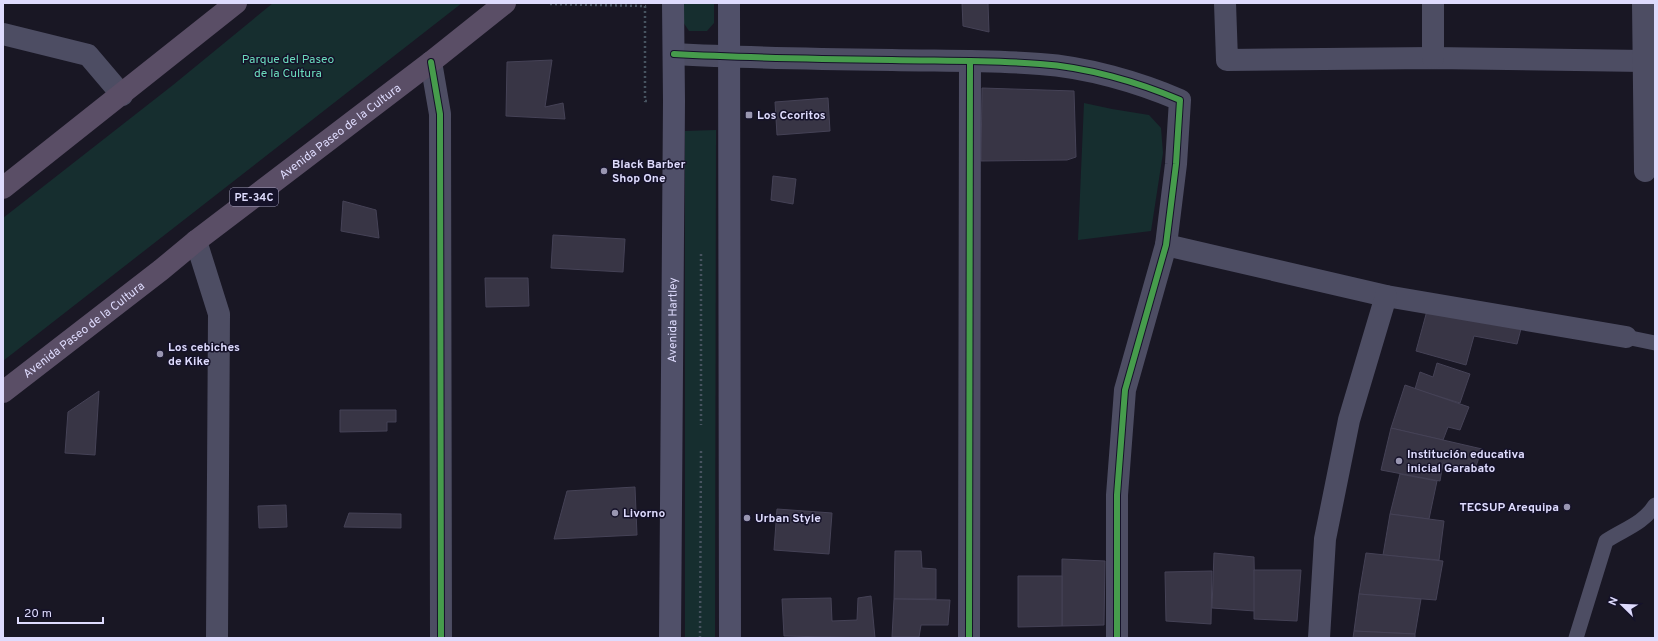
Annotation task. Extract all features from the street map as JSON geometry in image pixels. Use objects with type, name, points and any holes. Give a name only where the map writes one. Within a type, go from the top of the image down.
[{"type":"highway","points":[[3,188],[236,3]]},
{"type":"highway","name":"Avenida Paseo de la Cultura","points":[[3,392],[162,270],[196,241],[431,62],[505,3]]},
{"type":"main road","name":"Avenida Hartley","points":[[670,638],[674,54],[673,3]]},
{"type":"main road","points":[[729,3],[730,638]]},
{"type":"street","points":[[1225,3],[1227,60],[1433,58],[1644,61]]},
{"type":"street","points":[[1433,3],[1433,58]]},
{"type":"street","points":[[1643,3],[1645,170]]},
{"type":"street","points":[[3,34],[88,55],[122,95]]},
{"type":"street","points":[[674,54],[729,57],[970,61],[1041,64],[1095,73],[1150,88],[1180,100],[1176,164],[1166,245],[1125,390],[1117,495],[1118,638]]},
{"type":"street","points":[[969,638],[970,61]]},
{"type":"street","points":[[431,62],[440,114],[441,638]]},
{"type":"street","points":[[196,241],[219,314],[217,638]]},
{"type":"street","points":[[1166,245],[1386,296],[1626,337]]},
{"type":"street","points":[[1319,638],[1325,539],[1349,420],[1386,296]]},
{"type":"lane","points":[[1626,337],[1655,343]]},
{"type":"lane","points":[[1576,638],[1606,541],[1620,532],[1635,526],[1651,512],[1655,505]]},
{"type":"path","points":[[550,3],[627,4],[645,6],[645,102]]},
{"type":"path","points":[[701,253],[702,426]]},
{"type":"path","points":[[696,448],[702,448],[700,638]]},
{"type":"green space","name":"Parque del Paseo de la Cultura","points":[[273,3],[462,3],[3,361],[3,218],[173,85]]},
{"type":"green space","points":[[684,3],[714,3],[714,23],[707,31],[689,31],[683,22]]},
{"type":"green space","points":[[1084,103],[1149,115],[1161,128],[1163,153],[1151,231],[1078,240]]},
{"type":"green space","points":[[716,130],[715,638],[685,638],[685,131]]},
{"type":"building","points":[[962,3],[988,3],[989,32],[963,26]]},
{"type":"building","points":[[552,60],[545,107],[563,103],[565,119],[506,116],[507,62]]},
{"type":"building","points":[[982,88],[1074,91],[1076,157],[1067,160],[981,161]]},
{"type":"building","points":[[828,98],[830,131],[777,135],[775,102]]},
{"type":"building","points":[[773,176],[796,179],[793,204],[771,200]]},
{"type":"building","points":[[343,201],[376,210],[379,238],[341,231]]},
{"type":"building","points":[[553,235],[625,239],[623,272],[551,268]]},
{"type":"building","points":[[485,278],[528,278],[529,306],[486,307]]},
{"type":"building","points":[[1428,307],[1522,325],[1517,344],[1474,336],[1466,365],[1416,351]]},
{"type":"building","points":[[1437,363],[1470,374],[1460,403],[1415,389],[1420,372],[1433,377]]},
{"type":"building","points":[[1405,385],[1469,407],[1460,430],[1448,427],[1443,440],[1391,428]]},
{"type":"building","points":[[99,391],[95,455],[65,453],[68,412]]},
{"type":"building","points":[[340,410],[396,410],[396,422],[387,422],[387,431],[340,432]]},
{"type":"building","points":[[1391,428],[1482,449],[1475,469],[1443,463],[1440,481],[1381,470]]},
{"type":"building","points":[[1400,474],[1437,481],[1429,519],[1390,514]]},
{"type":"building","points":[[635,487],[637,535],[554,539],[567,491]]},
{"type":"building","points":[[286,505],[287,527],[259,528],[258,506]]},
{"type":"building","points":[[777,509],[832,513],[829,554],[774,550]]},
{"type":"building","points":[[349,513],[401,514],[401,528],[344,527]]},
{"type":"building","points":[[1390,514],[1444,521],[1439,560],[1383,555]]},
{"type":"building","points":[[895,551],[921,551],[922,568],[936,569],[936,599],[894,599]]},
{"type":"building","points":[[1214,553],[1254,557],[1255,611],[1212,608]]},
{"type":"building","points":[[1366,553],[1443,561],[1436,600],[1359,594]]},
{"type":"building","points":[[1062,559],[1105,561],[1104,625],[1062,626]]},
{"type":"building","points":[[1254,570],[1301,570],[1297,621],[1254,619]]},
{"type":"building","points":[[1212,571],[1211,624],[1166,621],[1165,572]]},
{"type":"building","points":[[1018,576],[1062,576],[1062,626],[1018,627]]},
{"type":"building","points":[[1359,594],[1421,599],[1415,634],[1354,631]]},
{"type":"building","points":[[871,596],[875,638],[784,636],[782,599],[831,598],[832,621],[857,620],[858,598]]},
{"type":"building","points":[[894,599],[950,600],[948,625],[921,625],[919,637],[892,637]]},
{"type":"building","points":[[1354,631],[1415,634],[1415,638],[1353,638]]},
{"type":"cycle path","points":[[674,54],[783,58],[985,61],[1040,64],[1075,68],[1112,76],[1147,87],[1180,100],[1176,164],[1166,245],[1125,390],[1117,495],[1117,638]]},
{"type":"cycle path","points":[[969,638],[970,61]]},
{"type":"cycle path","points":[[431,62],[440,114],[441,638]]},
{"type":"place","name":"Los Ccoritos","points":[[749,115]]},
{"type":"place","name":"Black Barber Shop One","points":[[604,171]]},
{"type":"place","name":"Los cebiches de Kike","points":[[160,354]]},
{"type":"place","name":"Institución educativa inicial Garabato","points":[[1399,461]]},
{"type":"place","name":"TECSUP Arequipa","points":[[1567,507]]},
{"type":"place","name":"Livorno","points":[[615,513]]},
{"type":"place","name":"Urban Style","points":[[747,518]]}]
